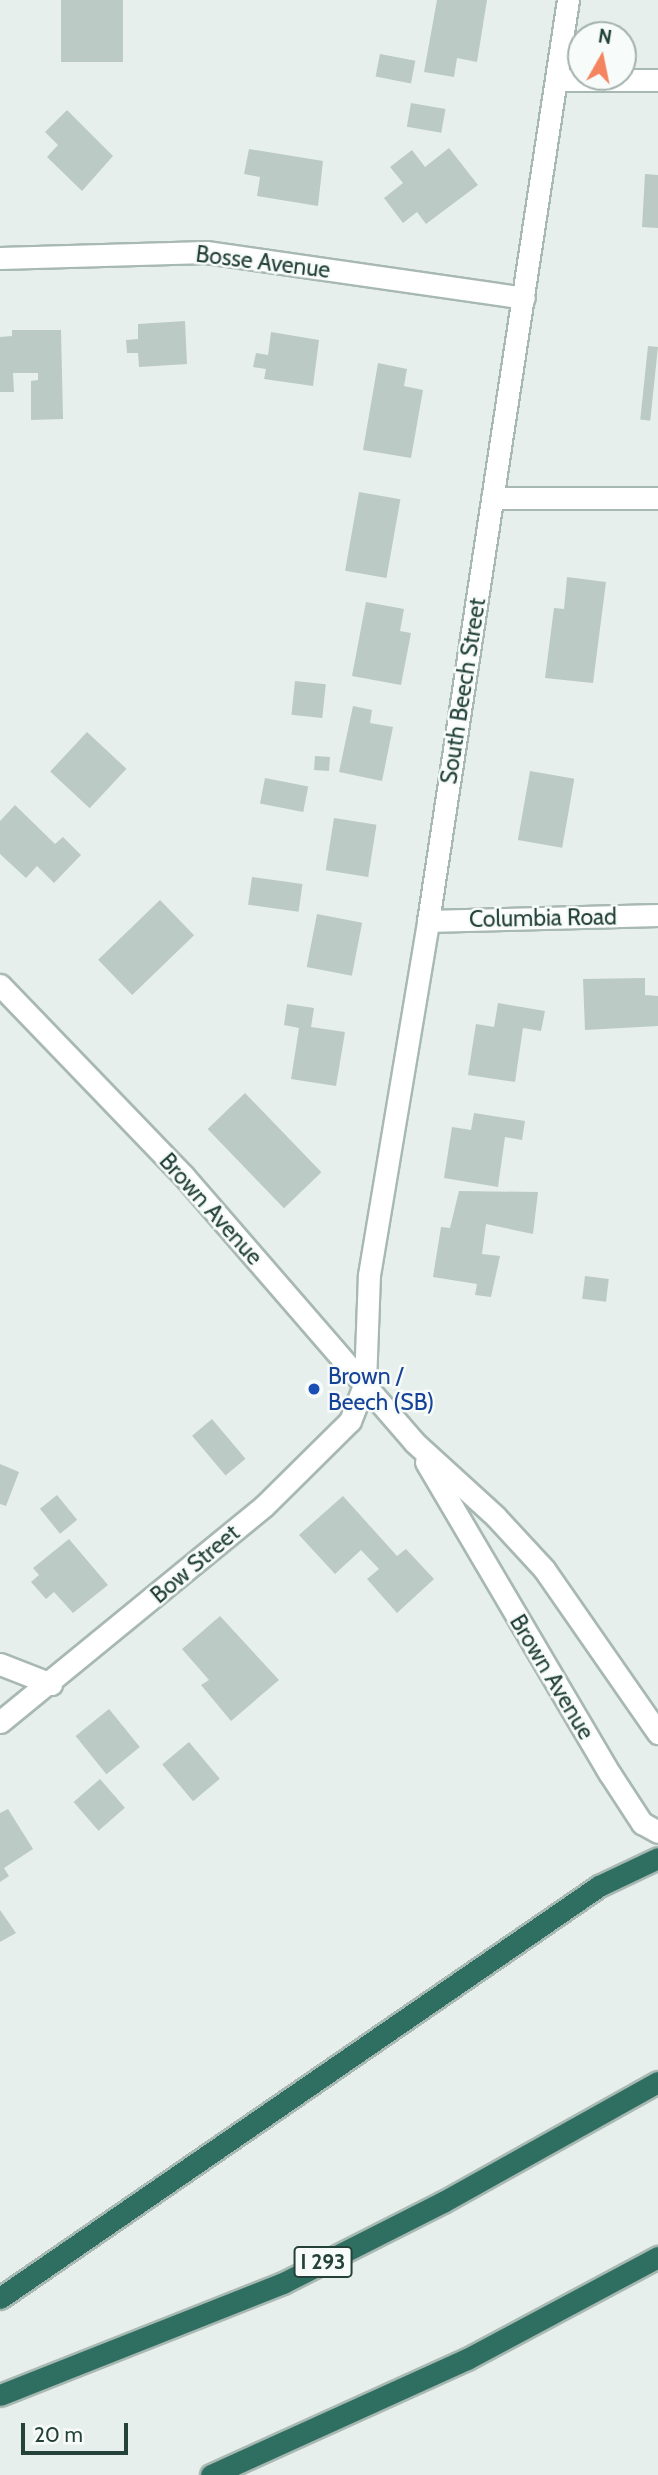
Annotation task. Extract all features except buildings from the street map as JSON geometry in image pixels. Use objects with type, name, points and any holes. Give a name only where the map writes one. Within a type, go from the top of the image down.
[{"type":"highway","points":[[0,2298],[599,1886],[658,1858]]},
{"type":"highway","name":"I 293","points":[[0,2395],[283,2283],[632,2099],[658,2082]]},
{"type":"highway","points":[[211,2475],[467,2360],[658,2258]]},
{"type":"street","name":"South Beech Street","points":[[365,1383],[369,1275],[428,921],[568,0]]},
{"type":"street","points":[[556,80],[658,80]]},
{"type":"street","name":"Bosse Avenue","points":[[0,258],[206,252],[524,298]]},
{"type":"street","points":[[492,498],[658,498]]},
{"type":"street","name":"Columbia Road","points":[[428,921],[658,915]]},
{"type":"street","name":"Brown Avenue","points":[[0,985],[183,1175],[414,1442],[496,1517],[544,1569],[658,1733]]},
{"type":"street","name":"Bow Street","points":[[0,1722],[51,1684],[264,1506],[320,1454],[349,1421],[365,1383]]},
{"type":"street","name":"Brown Avenue","points":[[414,1442],[610,1774],[642,1822],[658,1832]]},
{"type":"street","points":[[0,1664],[51,1684]]},
{"type":"place","name":"Brown / Beech (SB)","points":[[314,1389]]}]
